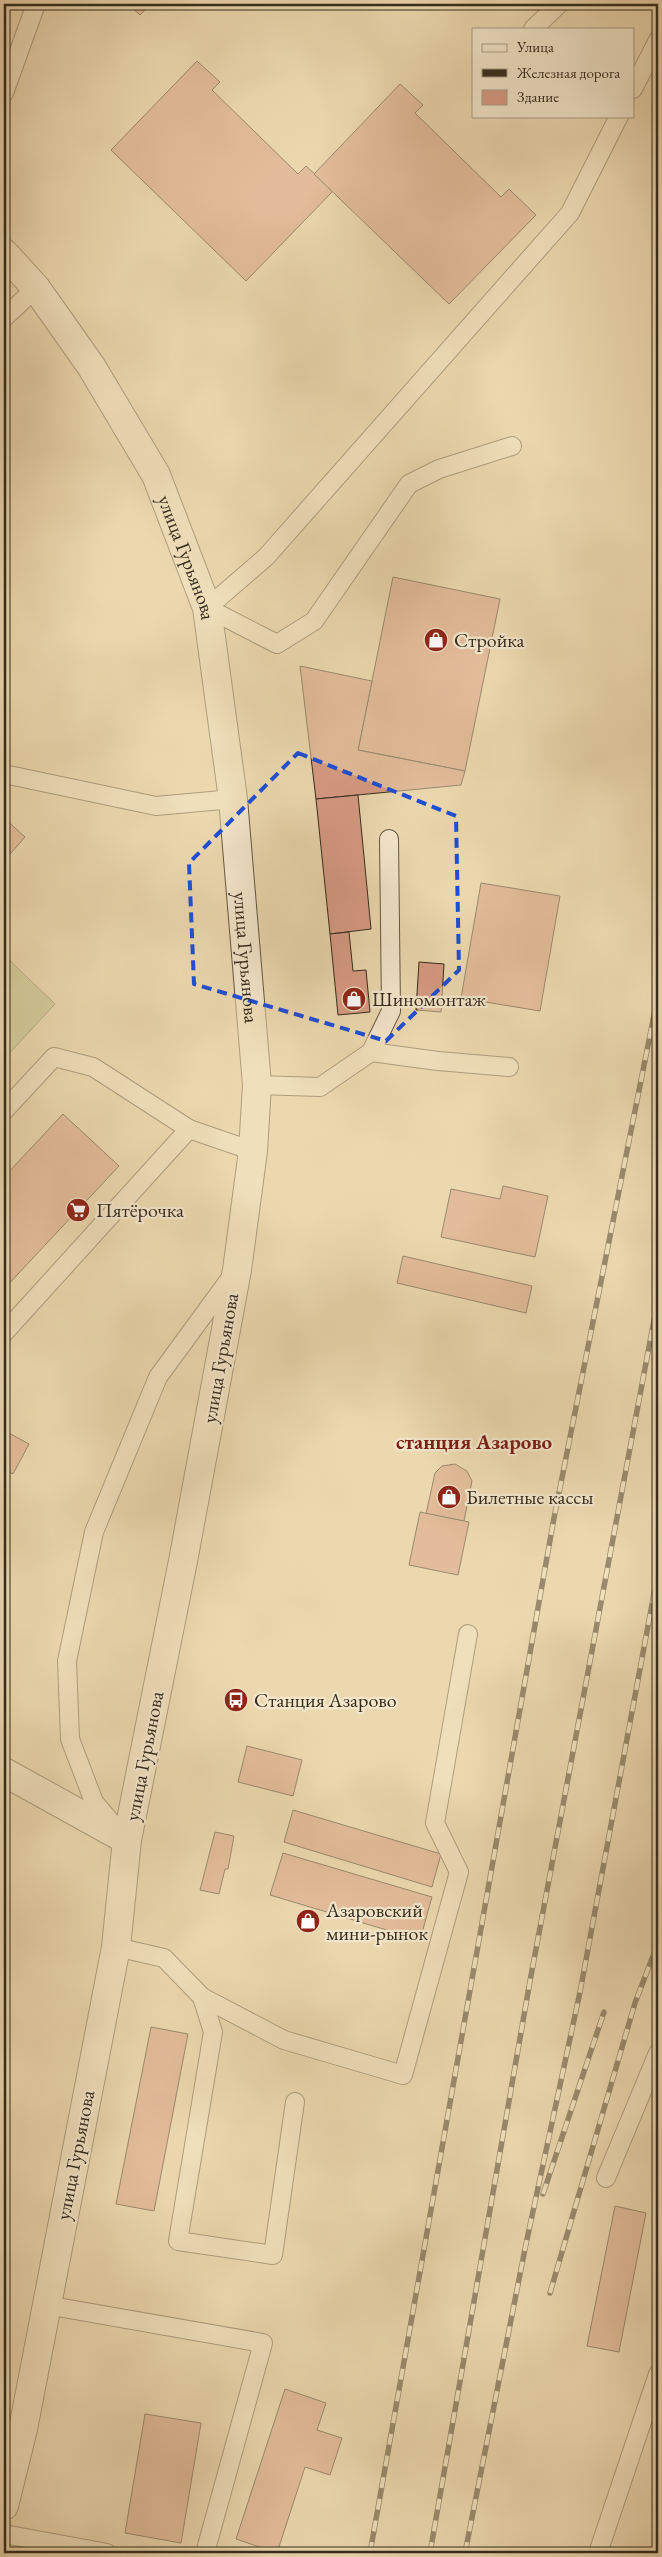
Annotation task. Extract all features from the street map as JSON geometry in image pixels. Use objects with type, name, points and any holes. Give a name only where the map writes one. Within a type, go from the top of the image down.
[{"type":"street","name":"улица Гурьянова","points":[[4,253],[36,288],[91,366],[156,475],[207,608],[233,799],[257,1084],[253,1150],[237,1270],[184,1561],[127,1840],[116,1947],[46,2305],[14,2433],[4,2506]]},
{"type":"street","points":[[6,1778],[127,1840]]},
{"type":"lane","points":[[4,93],[36,4]]},
{"type":"lane","points":[[534,28],[559,4]]},
{"type":"lane","points":[[634,87],[658,40]]},
{"type":"lane","points":[[512,446],[439,469],[409,484],[314,621],[277,644],[207,608],[266,557],[570,214],[618,118]]},
{"type":"lane","points":[[4,318],[36,288]]},
{"type":"lane","points":[[4,774],[156,806],[233,799]]},
{"type":"lane","points":[[257,1084],[320,1087],[371,1052],[390,1011],[389,839]]},
{"type":"lane","points":[[371,1052],[438,1061],[509,1066]]},
{"type":"lane","points":[[4,1111],[54,1056],[93,1067],[189,1129],[253,1150]]},
{"type":"lane","points":[[4,1333],[189,1129]]},
{"type":"lane","points":[[127,1840],[94,1802],[70,1739],[67,1661],[94,1532],[158,1377],[237,1270]]},
{"type":"lane","points":[[116,1947],[164,1958],[202,1997],[284,2040],[403,2075],[459,1872],[435,1823],[468,1634]]},
{"type":"lane","points":[[202,1997],[213,2032],[178,2241],[273,2255],[295,2102]]},
{"type":"lane","points":[[606,2178],[658,2053]]},
{"type":"lane","points":[[46,2305],[263,2343],[205,2553]]},
{"type":"lane","points":[[598,2553],[658,2374]]},
{"type":"lane","points":[[4,2534],[107,2553]]},
{"type":"highlighted area","points":[[298,753],[456,816],[459,970],[386,1041],[194,984],[189,863]]},
{"type":"green space","points":[[4,955],[55,1004],[4,1059]]},
{"type":"building","points":[[128,4],[151,4],[140,15]]},
{"type":"building","points":[[197,61],[220,82],[212,90],[298,174],[306,166],[333,191],[246,281],[111,150]]},
{"type":"building","points":[[400,84],[423,105],[415,113],[501,197],[509,189],[536,215],[449,304],[314,174]]},
{"type":"building","name":"Стройка","points":[[393,577],[500,599],[465,771],[358,750]]},
{"type":"building","points":[[300,666],[372,681],[358,750],[465,771],[461,785],[316,799]]},
{"type":"building","points":[[358,795],[371,929],[330,934],[316,799]]},
{"type":"building","points":[[4,818],[25,837],[4,861]]},
{"type":"building","points":[[481,883],[560,896],[540,1011],[461,998]]},
{"type":"building","points":[[349,932],[353,971],[366,970],[370,1012],[338,1015],[330,934]]},
{"type":"building","points":[[419,962],[444,964],[441,1012],[416,1010]]},
{"type":"building","points":[[63,1114],[119,1166],[4,1289],[4,1177]]},
{"type":"building","points":[[503,1186],[548,1196],[535,1257],[441,1237],[451,1189],[500,1199]]},
{"type":"building","points":[[403,1256],[532,1286],[526,1313],[397,1283]]},
{"type":"building","points":[[7,1432],[29,1444],[13,1474],[4,1469],[4,1439]]},
{"type":"building","name":"Билетные кассы","points":[[455,1464],[467,1471],[472,1481],[464,1521],[426,1514],[435,1473],[442,1466]]},
{"type":"building","points":[[420,1512],[469,1522],[458,1575],[409,1565]]},
{"type":"building","points":[[247,1746],[302,1760],[293,1796],[238,1782]]},
{"type":"building","points":[[293,1810],[441,1854],[432,1887],[284,1842]]},
{"type":"building","points":[[215,1832],[234,1836],[228,1869],[225,1869],[219,1894],[200,1890]]},
{"type":"building","points":[[283,1853],[432,1897],[420,1940],[270,1895]]},
{"type":"building","points":[[151,2027],[188,2034],[154,2211],[116,2204]]},
{"type":"building","points":[[615,2206],[646,2213],[619,2352],[587,2346]]},
{"type":"building","points":[[285,2389],[326,2403],[317,2430],[342,2438],[330,2475],[305,2467],[277,2553],[236,2539]]},
{"type":"building","points":[[145,2414],[201,2423],[181,2543],[125,2533]]},
{"type":"railway","points":[[370,2553],[554,1518],[658,995]]},
{"type":"railway","points":[[430,2553],[530,1981],[658,1299]]},
{"type":"railway","points":[[465,2553],[526,2244],[580,1992],[658,1572]]},
{"type":"railway","points":[[550,2293],[635,2003],[658,1943]]},
{"type":"railway","points":[[543,2194],[604,2012]]},
{"type":"place","name":"Стройка","points":[[436,640]]},
{"type":"place","name":"Шиномонтаж","points":[[354,999]]},
{"type":"place","name":"Пятёрочка","points":[[78,1210]]},
{"type":"place","name":"Билетные кассы","points":[[449,1497]]},
{"type":"place","name":"Станция Азарово","points":[[236,1700]]},
{"type":"place","name":"Азаровский мини-рынок","points":[[308,1921]]},
{"type":"district","name":"станция Азарово","points":[[474,1442]]}]
